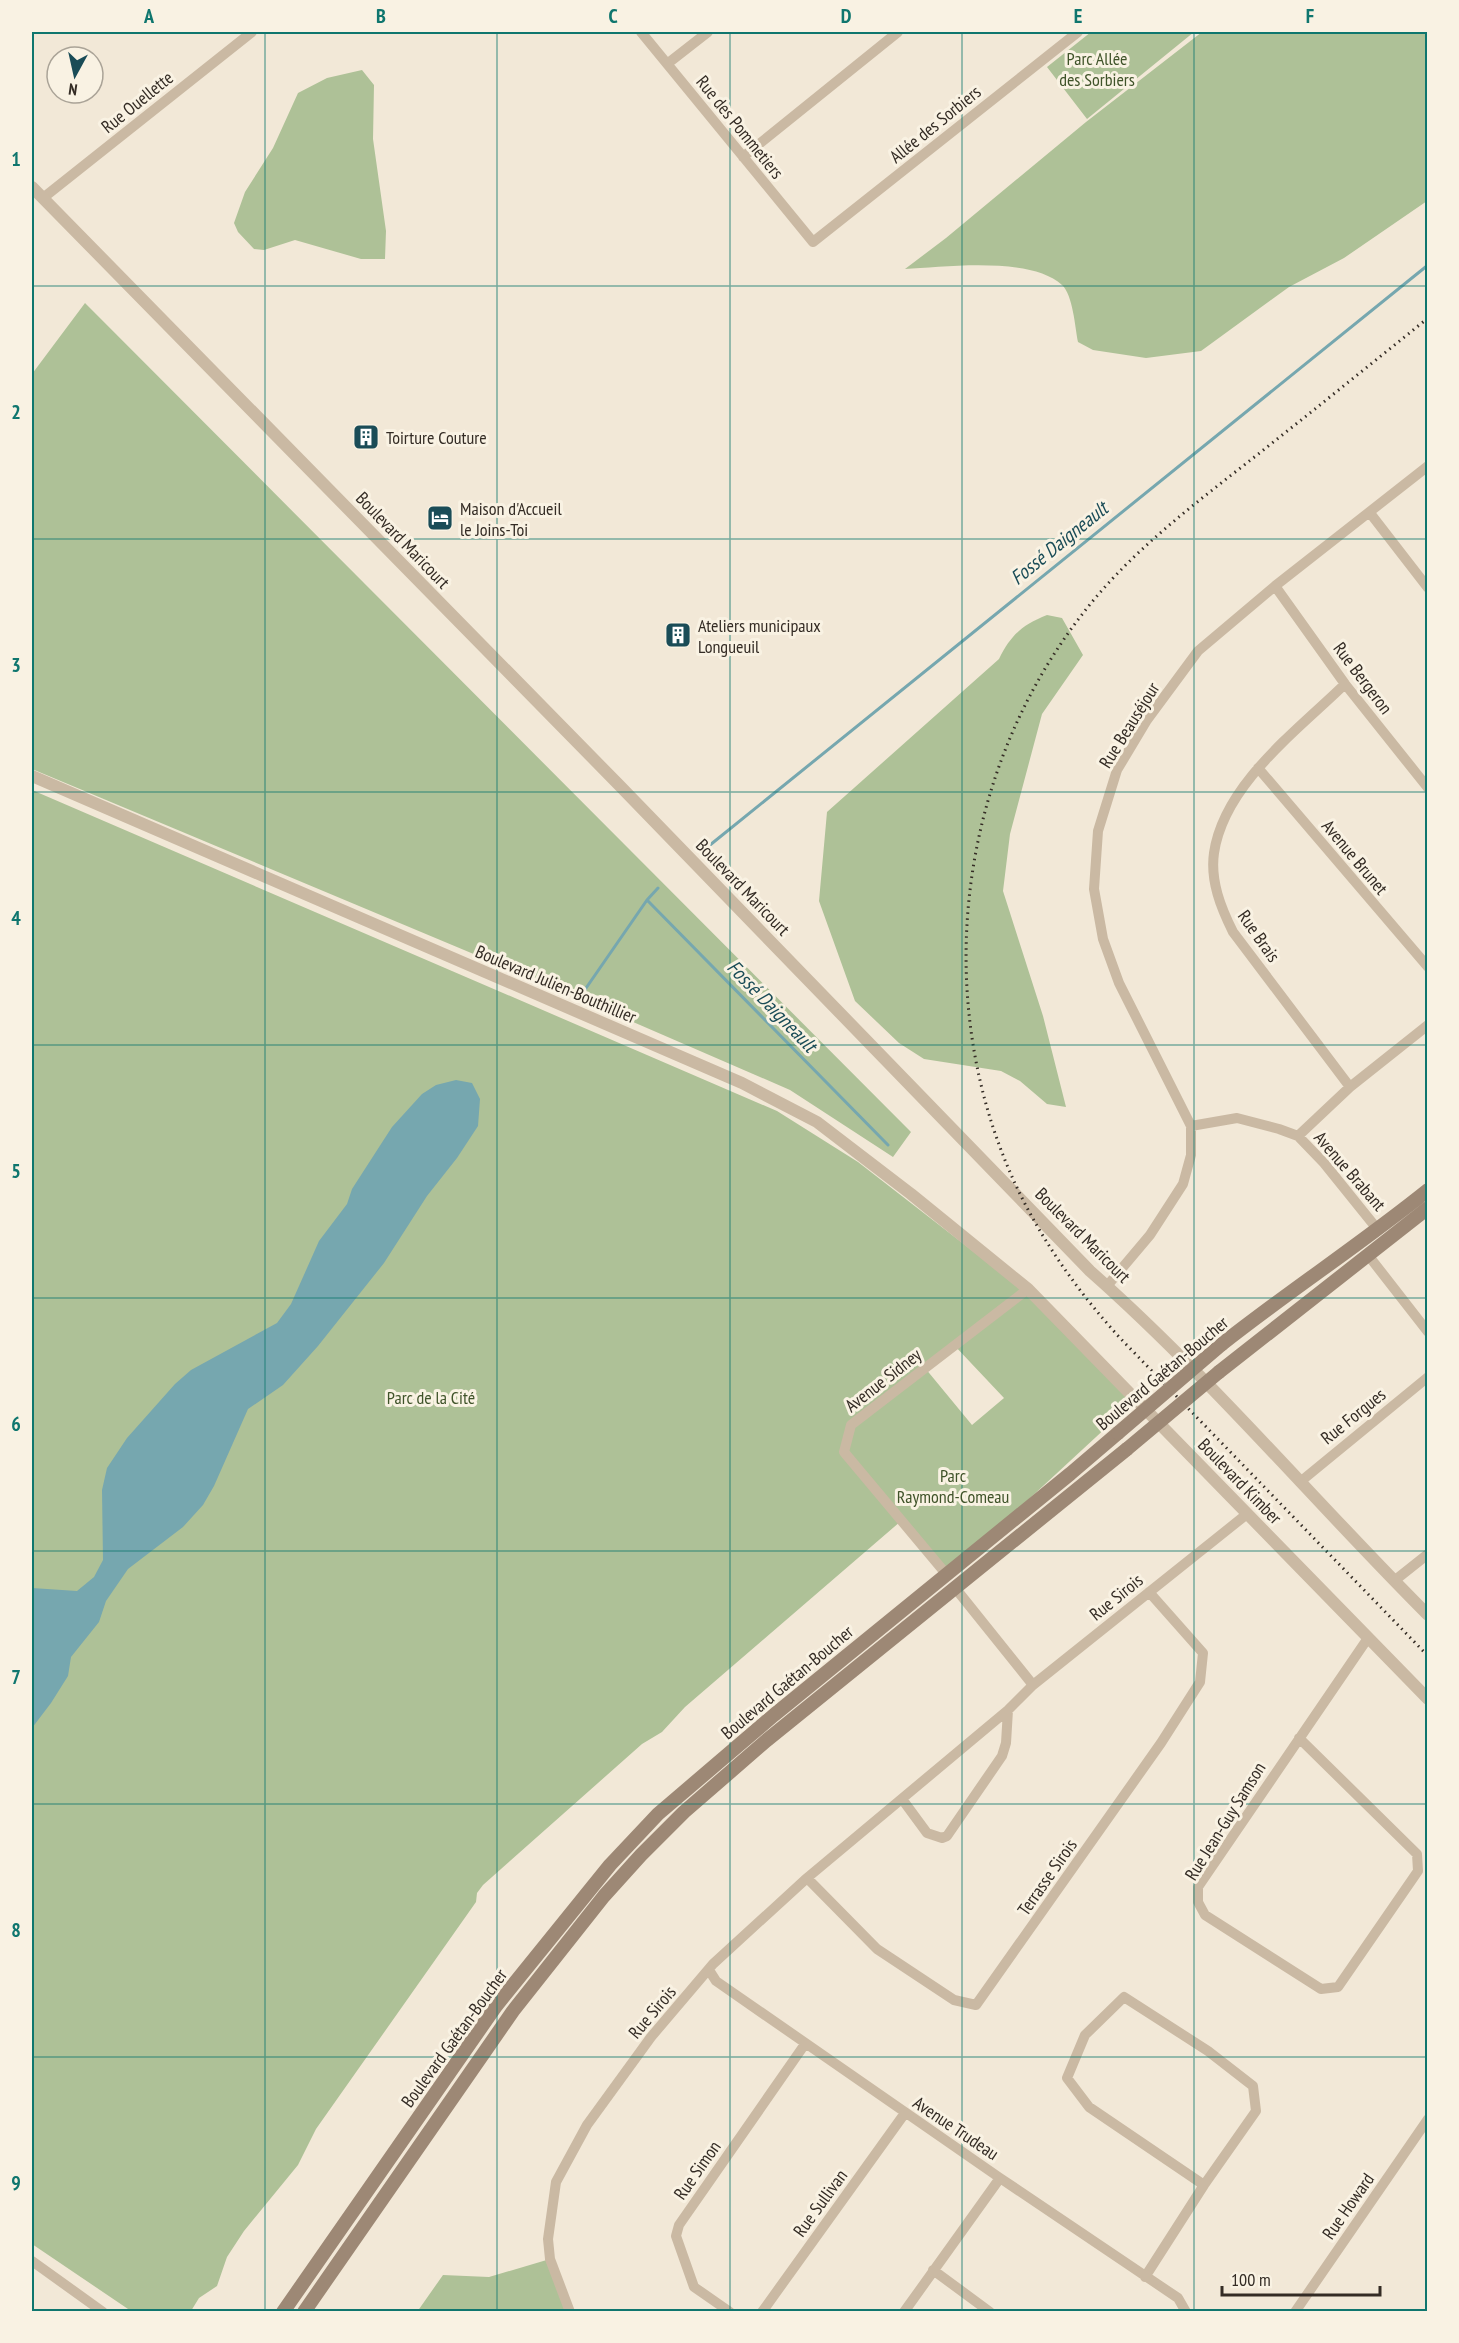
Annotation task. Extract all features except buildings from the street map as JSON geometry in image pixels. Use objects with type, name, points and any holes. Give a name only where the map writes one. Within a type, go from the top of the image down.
[{"type":"main road","name":"Boulevard Gaétan-Boucher","points":[[283,2312],[496,2006],[602,1873],[658,1814],[774,1715],[1095,1454],[1222,1344],[1277,1300],[1378,1230],[1428,1190]]},
{"type":"main road","name":"Boulevard Gaétan-Boucher","points":[[304,2312],[513,2011],[615,1884],[684,1812],[733,1769],[1287,1317],[1428,1208]]},
{"type":"street","name":"Rue Ouellette","points":[[43,198],[252,32]]},
{"type":"street","name":"Rue des Pommetiers","points":[[641,32],[813,242]]},
{"type":"street","points":[[667,64],[708,32]]},
{"type":"street","points":[[743,157],[898,32]]},
{"type":"street","name":"Allée des Sorbiers","points":[[813,242],[1078,32]]},
{"type":"street","name":"Boulevard Maricourt","points":[[32,187],[1264,1444],[1428,1615]]},
{"type":"street","name":"Rue Beauséjour","points":[[1107,1286],[1150,1235],[1183,1184],[1191,1155],[1191,1126],[1119,982],[1103,939],[1094,889],[1098,831],[1117,770],[1147,720],[1198,651],[1275,586],[1428,466]]},
{"type":"street","points":[[1370,513],[1428,588]]},
{"type":"street","name":"Rue Bergeron","points":[[1275,586],[1345,684],[1428,788]]},
{"type":"street","name":"Rue Brais","points":[[1345,684],[1258,768],[1237,795],[1221,827],[1214,853],[1214,881],[1221,909],[1233,932],[1350,1087]]},
{"type":"street","name":"Avenue Brunet","points":[[1258,768],[1428,967]]},
{"type":"street","name":"Boulevard Julien-Bouthillier","points":[[32,776],[742,1083],[817,1122],[911,1194],[1028,1289]]},
{"type":"street","points":[[1298,1136],[1350,1087],[1428,1025]]},
{"type":"street","name":"Avenue Brabant","points":[[1191,1126],[1237,1118],[1298,1136],[1324,1163],[1378,1230]]},
{"type":"street","points":[[1368,1255],[1428,1332]]},
{"type":"street","name":"Boulevard Kimber","points":[[1028,1289],[1428,1699]]},
{"type":"street","name":"Avenue Sidney","points":[[947,1575],[844,1452],[850,1425],[1028,1289]]},
{"type":"street","name":"Rue Forgues","points":[[1300,1482],[1428,1377]]},
{"type":"street","name":"Rue Sirois","points":[[570,2312],[550,2259],[549,2239],[556,2182],[587,2125],[651,2037],[709,1970],[807,1878],[1008,1710],[1033,1685],[1247,1514]]},
{"type":"street","points":[[1394,1581],[1428,1554]]},
{"type":"street","points":[[956,1589],[1033,1685]]},
{"type":"street","name":"Terrasse Sirois","points":[[807,1878],[877,1949],[954,2000],[976,2005],[1161,1743],[1200,1682],[1203,1653],[1149,1592]]},
{"type":"street","name":"Rue Jean-Guy Samson","points":[[1299,1738],[1417,1854],[1418,1871],[1338,1987],[1321,1989],[1205,1915],[1198,1902],[1198,1887],[1299,1738],[1368,1638]]},
{"type":"street","points":[[902,1799],[927,1833],[942,1838],[947,1836],[1002,1756],[1006,1743],[1008,1710]]},
{"type":"street","name":"Avenue Trudeau","points":[[709,1970],[716,1981],[805,2044],[1178,2298],[1186,2312]]},
{"type":"street","points":[[1146,2277],[1204,2185],[1256,2111],[1253,2086],[1208,2051],[1124,1998],[1085,2035],[1067,2078],[1089,2107],[1204,2185]]},
{"type":"street","name":"Rue Simon","points":[[730,2312],[694,2287],[676,2236],[679,2225],[805,2044]]},
{"type":"street","name":"Rue Sullivan","points":[[762,2312],[905,2113]]},
{"type":"street","name":"Rue Howard","points":[[1295,2312],[1428,2119]]},
{"type":"street","points":[[904,2312],[1000,2178]]},
{"type":"street","points":[[32,2261],[103,2312]]},
{"type":"street","points":[[933,2270],[990,2312]]},
{"type":"green space","name":"Parc Allée des Sorbiers","points":[[1091,32],[1194,32],[1087,119],[1047,67]]},
{"type":"green space","points":[[1202,32],[1427,32],[1427,201],[1344,258],[1289,287],[1201,351],[1146,358],[1093,350],[1078,342],[1071,303],[1066,290],[1048,276],[1030,270],[987,265],[905,269],[1086,122]]},
{"type":"green space","points":[[362,70],[374,85],[373,139],[386,231],[385,259],[361,259],[295,240],[264,250],[254,249],[238,232],[234,223],[245,192],[273,148],[298,93],[327,78]]},
{"type":"green space","points":[[85,303],[911,1132],[893,1157],[790,1090],[557,989],[32,769],[32,374]]},
{"type":"green space","points":[[1047,615],[1062,618],[1083,655],[1042,714],[1010,834],[1003,891],[1043,1016],[1066,1107],[1047,1104],[1020,1081],[1001,1071],[924,1059],[899,1043],[855,1001],[819,901],[827,812],[999,659],[1008,643],[1018,632]]},
{"type":"green space","name":"Parc de la Cité","points":[[32,790],[777,1111],[858,1162],[1023,1290],[925,1368],[972,1425],[1004,1398],[954,1345],[1028,1289],[1136,1400],[947,1575],[901,1521],[685,1707],[662,1732],[642,1744],[483,1885],[477,1893],[476,1902],[316,2129],[298,2165],[244,2231],[227,2257],[217,2286],[199,2298],[191,2311],[131,2311],[32,2244]]},
{"type":"green space","points":[[550,2259],[570,2312],[417,2312],[443,2275],[489,2277]]},
{"type":"water","points":[[456,1080],[472,1083],[480,1099],[478,1126],[457,1158],[427,1196],[384,1263],[318,1346],[283,1385],[248,1409],[214,1486],[203,1505],[183,1527],[128,1569],[106,1601],[99,1622],[71,1657],[68,1676],[32,1728],[32,1588],[77,1591],[94,1577],[103,1560],[102,1490],[107,1468],[127,1438],[175,1384],[191,1370],[277,1323],[291,1304],[319,1241],[347,1204],[352,1189],[392,1127],[422,1094],[436,1085]]},
{"type":"waterway","name":"Fossé Daigneault","points":[[710,845],[1428,265]]},
{"type":"waterway","name":"Fossé Daigneault","points":[[658,888],[647,900],[888,1145]]},
{"type":"waterway","points":[[584,991],[647,900]]},
{"type":"railway","points":[[1428,318],[1153,539],[1097,596],[1049,662],[1012,733],[986,809],[970,887],[966,967],[973,1047],[992,1125],[1023,1200],[1055,1255],[1092,1306],[1120,1338],[1428,1656]]},
{"type":"place","name":"Toirture Couture","points":[[366,437]]},
{"type":"place","name":"Maison d'Accueil le Joins-Toi","points":[[440,518]]},
{"type":"place","name":"Ateliers municipaux Longueuil","points":[[678,635]]},
{"type":"park label","name":"Parc Raymond-Comeau","points":[[953,1485]]}]
